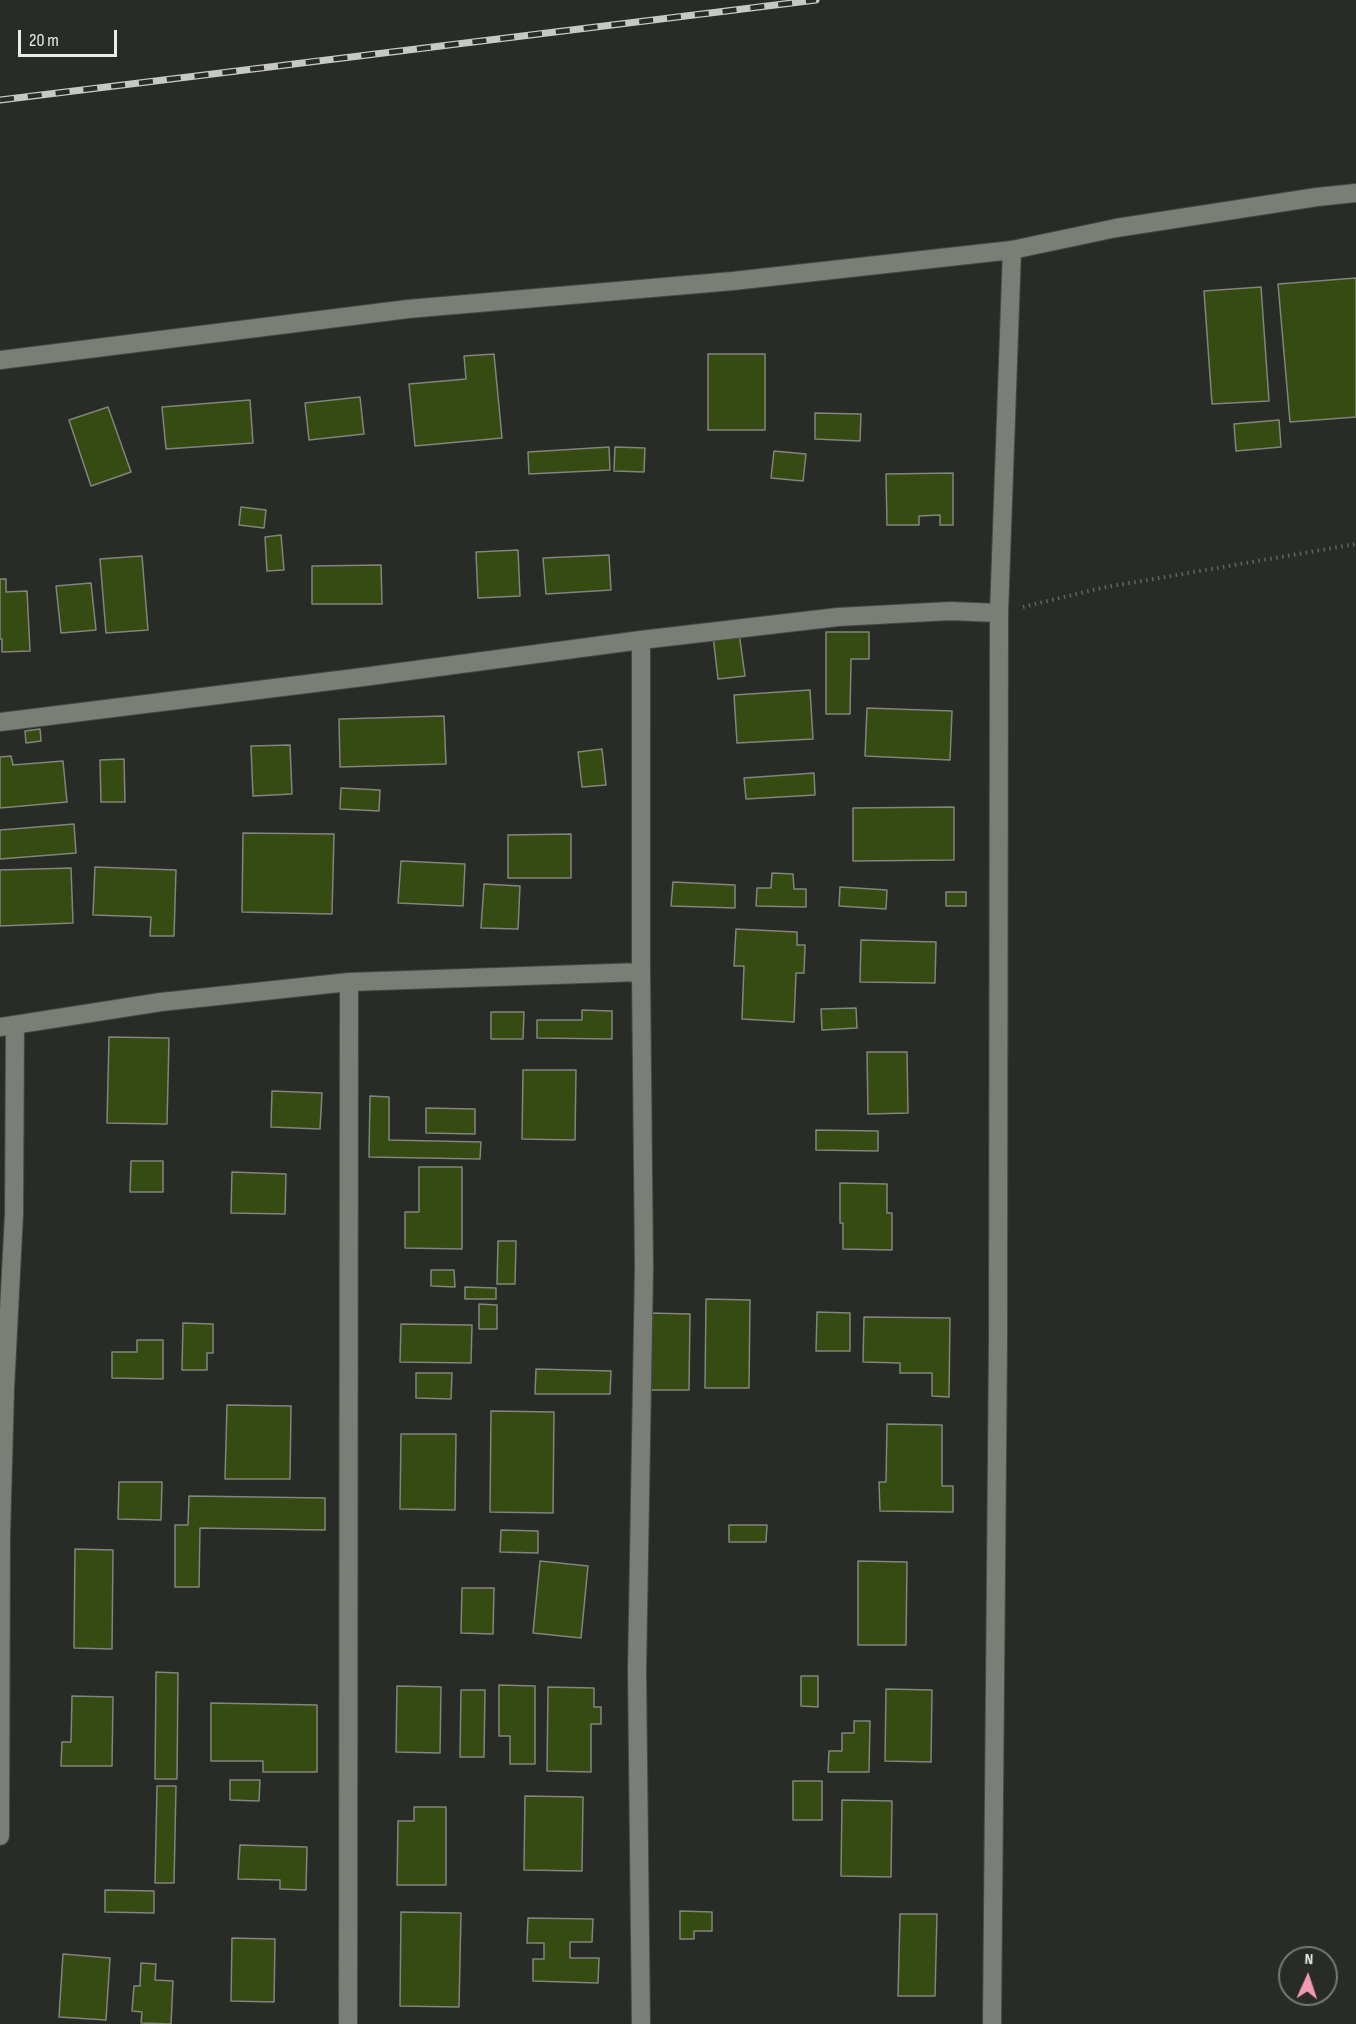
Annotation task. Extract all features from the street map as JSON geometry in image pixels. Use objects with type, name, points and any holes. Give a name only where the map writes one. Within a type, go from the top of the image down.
[{"type":"street","points":[[0,360],[408,309],[733,281],[1012,250],[1116,228],[1356,193]]},
{"type":"street","points":[[992,2024],[998,1343],[999,613],[1012,250]]},
{"type":"street","points":[[0,723],[329,682],[641,639],[850,616],[950,611],[999,613]]},
{"type":"street","points":[[641,639],[644,1268],[637,1671],[641,2024]]},
{"type":"street","points":[[0,1836],[2,1389],[14,1214],[8,1026],[161,1002],[350,982],[641,972]]},
{"type":"street","points":[[348,2024],[350,982]]},
{"type":"path","points":[[999,613],[1101,588],[1356,544]]},
{"type":"building","points":[[1356,278],[1356,417],[1290,422],[1278,284]]},
{"type":"building","points":[[1261,287],[1269,401],[1212,404],[1204,291]]},
{"type":"building","points":[[494,354],[502,438],[415,446],[409,384],[466,379],[464,356]]},
{"type":"building","points":[[708,354],[765,354],[765,430],[708,430]]},
{"type":"building","points":[[360,397],[364,434],[309,440],[305,403]]},
{"type":"building","points":[[250,400],[253,443],[166,449],[162,407]]},
{"type":"building","points":[[108,407],[131,472],[91,486],[69,420]]},
{"type":"building","points":[[815,413],[861,414],[860,441],[815,439]]},
{"type":"building","points":[[1279,420],[1281,447],[1236,451],[1234,424]]},
{"type":"building","points":[[609,447],[610,470],[529,474],[528,452]]},
{"type":"building","points":[[615,447],[645,448],[644,472],[614,471]]},
{"type":"building","points":[[774,451],[806,454],[803,481],[771,478]]},
{"type":"building","points":[[953,473],[953,525],[940,525],[940,515],[919,516],[919,525],[887,525],[886,474]]},
{"type":"building","points":[[241,507],[266,510],[264,528],[239,525]]},
{"type":"building","points":[[281,535],[284,570],[267,571],[265,537]]},
{"type":"building","points":[[518,550],[520,596],[478,598],[476,552]]},
{"type":"building","points":[[609,555],[611,590],[546,594],[543,558]]},
{"type":"building","points":[[142,556],[148,630],[106,633],[100,559]]},
{"type":"building","points":[[381,565],[382,604],[312,604],[312,566]]},
{"type":"building","points":[[0,579],[6,579],[6,592],[27,591],[30,651],[2,652]]},
{"type":"building","points":[[91,583],[96,630],[61,633],[56,586]]},
{"type":"building","points":[[826,632],[869,632],[869,659],[851,659],[850,714],[826,714]]},
{"type":"building","points":[[739,633],[745,676],[718,679],[713,636]]},
{"type":"building","points":[[810,690],[813,739],[737,743],[734,695]]},
{"type":"building","points":[[867,708],[952,711],[950,760],[865,756]]},
{"type":"building","points":[[444,716],[446,764],[340,767],[339,719]]},
{"type":"building","points":[[40,729],[41,741],[26,743],[25,731]]},
{"type":"building","points":[[290,745],[292,794],[253,796],[251,746]]},
{"type":"building","points":[[602,749],[606,785],[582,787],[578,752]]},
{"type":"building","points":[[11,756],[13,765],[63,761],[67,802],[0,808],[0,757]]},
{"type":"building","points":[[124,759],[125,802],[101,802],[100,760]]},
{"type":"building","points":[[814,773],[815,795],[746,799],[744,778]]},
{"type":"building","points":[[341,788],[380,790],[379,811],[340,809]]},
{"type":"building","points":[[954,807],[954,860],[853,861],[853,808]]},
{"type":"building","points":[[74,824],[76,853],[0,859],[0,830]]},
{"type":"building","points":[[243,833],[334,834],[332,914],[242,912]]},
{"type":"building","points":[[571,834],[571,878],[508,878],[508,835]]},
{"type":"building","points":[[401,861],[465,864],[463,906],[398,903]]},
{"type":"building","points":[[95,867],[176,870],[174,936],[150,936],[151,917],[93,915]]},
{"type":"building","points":[[71,868],[73,923],[0,926],[0,870]]},
{"type":"building","points":[[772,873],[793,874],[794,889],[806,889],[806,907],[756,906],[757,888],[771,888]]},
{"type":"building","points":[[673,882],[735,885],[735,908],[671,906]]},
{"type":"building","points":[[484,884],[520,886],[518,929],[481,928]]},
{"type":"building","points":[[840,887],[887,890],[886,909],[839,906]]},
{"type":"building","points":[[946,892],[966,892],[966,906],[946,906]]},
{"type":"building","points":[[736,929],[797,932],[797,945],[805,945],[804,973],[796,973],[794,1022],[742,1019],[744,966],[734,966]]},
{"type":"building","points":[[861,940],[936,942],[935,983],[860,982]]},
{"type":"building","points":[[856,1008],[857,1028],[822,1030],[821,1009]]},
{"type":"building","points":[[582,1010],[612,1011],[612,1039],[537,1038],[537,1020],[582,1020]]},
{"type":"building","points":[[491,1012],[524,1012],[523,1039],[491,1039]]},
{"type":"building","points":[[109,1037],[169,1038],[167,1124],[107,1123]]},
{"type":"building","points":[[867,1052],[907,1052],[908,1113],[868,1114]]},
{"type":"building","points":[[523,1070],[576,1070],[575,1140],[522,1139]]},
{"type":"building","points":[[272,1091],[322,1093],[320,1129],[271,1127]]},
{"type":"building","points":[[370,1096],[389,1097],[389,1140],[481,1142],[480,1159],[369,1157]]},
{"type":"building","points":[[426,1108],[475,1109],[475,1134],[426,1133]]},
{"type":"building","points":[[816,1130],[878,1131],[878,1151],[816,1150]]},
{"type":"building","points":[[131,1161],[163,1161],[163,1192],[130,1192]]},
{"type":"building","points":[[419,1167],[462,1167],[462,1249],[405,1248],[405,1212],[419,1212]]},
{"type":"building","points":[[232,1172],[286,1174],[285,1214],[231,1213]]},
{"type":"building","points":[[840,1183],[887,1184],[887,1213],[892,1213],[892,1250],[843,1249],[843,1223],[840,1223]]},
{"type":"building","points":[[498,1241],[516,1241],[515,1284],[497,1284]]},
{"type":"building","points":[[431,1270],[454,1270],[455,1287],[431,1286]]},
{"type":"building","points":[[465,1287],[496,1288],[496,1299],[465,1299]]},
{"type":"building","points":[[706,1299],[750,1300],[749,1388],[705,1388]]},
{"type":"building","points":[[479,1304],[497,1305],[497,1329],[479,1329]]},
{"type":"building","points":[[817,1312],[850,1313],[850,1351],[816,1351]]},
{"type":"building","points":[[651,1313],[690,1314],[689,1390],[650,1390]]},
{"type":"building","points":[[864,1317],[950,1318],[949,1397],[932,1396],[932,1373],[900,1373],[900,1363],[863,1362]]},
{"type":"building","points":[[183,1323],[213,1324],[213,1353],[207,1353],[207,1370],[182,1370]]},
{"type":"building","points":[[401,1324],[472,1325],[471,1363],[400,1362]]},
{"type":"building","points":[[137,1340],[163,1340],[163,1379],[112,1378],[112,1352],[137,1352]]},
{"type":"building","points":[[536,1369],[611,1371],[610,1394],[535,1394]]},
{"type":"building","points":[[416,1373],[452,1373],[451,1399],[416,1398]]},
{"type":"building","points":[[227,1405],[291,1406],[290,1479],[225,1479]]},
{"type":"building","points":[[491,1411],[554,1412],[553,1513],[490,1512]]},
{"type":"building","points":[[887,1424],[942,1425],[942,1486],[953,1486],[953,1512],[880,1511],[879,1482],[886,1482]]},
{"type":"building","points":[[401,1434],[456,1434],[455,1510],[400,1509]]},
{"type":"building","points":[[119,1482],[162,1482],[161,1520],[118,1519]]},
{"type":"building","points":[[189,1496],[325,1498],[325,1530],[200,1528],[199,1587],[175,1587],[175,1525],[188,1525]]},
{"type":"building","points":[[729,1525],[767,1525],[766,1542],[729,1542]]},
{"type":"building","points":[[501,1530],[538,1531],[538,1553],[500,1552]]},
{"type":"building","points":[[75,1549],[113,1550],[112,1649],[74,1648]]},
{"type":"building","points":[[540,1561],[588,1566],[581,1638],[533,1633]]},
{"type":"building","points":[[858,1561],[907,1562],[906,1645],[858,1645]]},
{"type":"building","points":[[462,1588],[494,1588],[493,1634],[461,1633]]},
{"type":"building","points":[[156,1672],[178,1673],[177,1779],[155,1779]]},
{"type":"building","points":[[801,1676],[818,1676],[818,1707],[801,1706]]},
{"type":"building","points":[[499,1685],[535,1686],[535,1764],[510,1764],[510,1736],[499,1736]]},
{"type":"building","points":[[397,1686],[441,1687],[440,1753],[396,1752]]},
{"type":"building","points":[[548,1687],[594,1688],[594,1707],[601,1707],[601,1724],[591,1724],[591,1772],[547,1771]]},
{"type":"building","points":[[886,1689],[932,1690],[931,1762],[885,1761]]},
{"type":"building","points":[[461,1690],[485,1690],[484,1757],[460,1757]]},
{"type":"building","points":[[72,1696],[113,1697],[112,1766],[61,1766],[62,1742],[71,1742]]},
{"type":"building","points":[[211,1703],[317,1705],[317,1772],[263,1772],[263,1761],[211,1761]]},
{"type":"building","points":[[854,1721],[870,1721],[869,1772],[828,1772],[829,1751],[842,1751],[842,1733],[854,1733]]},
{"type":"building","points":[[230,1780],[260,1780],[259,1801],[230,1800]]},
{"type":"building","points":[[793,1781],[822,1781],[822,1820],[793,1820]]},
{"type":"building","points":[[157,1786],[176,1786],[174,1883],[155,1883]]},
{"type":"building","points":[[525,1796],[583,1797],[582,1871],[524,1870]]},
{"type":"building","points":[[842,1800],[892,1801],[891,1877],[841,1876]]},
{"type":"building","points":[[414,1807],[446,1807],[446,1885],[397,1885],[398,1821],[414,1821]]},
{"type":"building","points":[[240,1845],[307,1847],[306,1890],[280,1889],[280,1880],[238,1879]]},
{"type":"building","points":[[105,1890],[154,1891],[154,1913],[105,1912]]},
{"type":"building","points":[[680,1911],[712,1912],[712,1931],[694,1931],[694,1939],[680,1939]]},
{"type":"building","points":[[401,1912],[461,1913],[459,2007],[400,2006]]},
{"type":"building","points":[[900,1914],[937,1914],[935,1996],[898,1996]]},
{"type":"building","points":[[528,1918],[593,1919],[592,1942],[570,1942],[570,1958],[599,1958],[598,1983],[533,1981],[533,1959],[544,1959],[544,1943],[527,1943]]},
{"type":"building","points":[[232,1938],[275,1939],[274,2002],[231,2001]]},
{"type":"building","points":[[63,1954],[110,1958],[106,2020],[59,2017]]},
{"type":"building","points":[[141,1963],[156,1964],[155,1980],[173,1981],[171,2024],[141,2023],[142,2012],[132,2011],[134,1986],[140,1986]]},
{"type":"railway","points":[[0,100],[816,0]]}]
